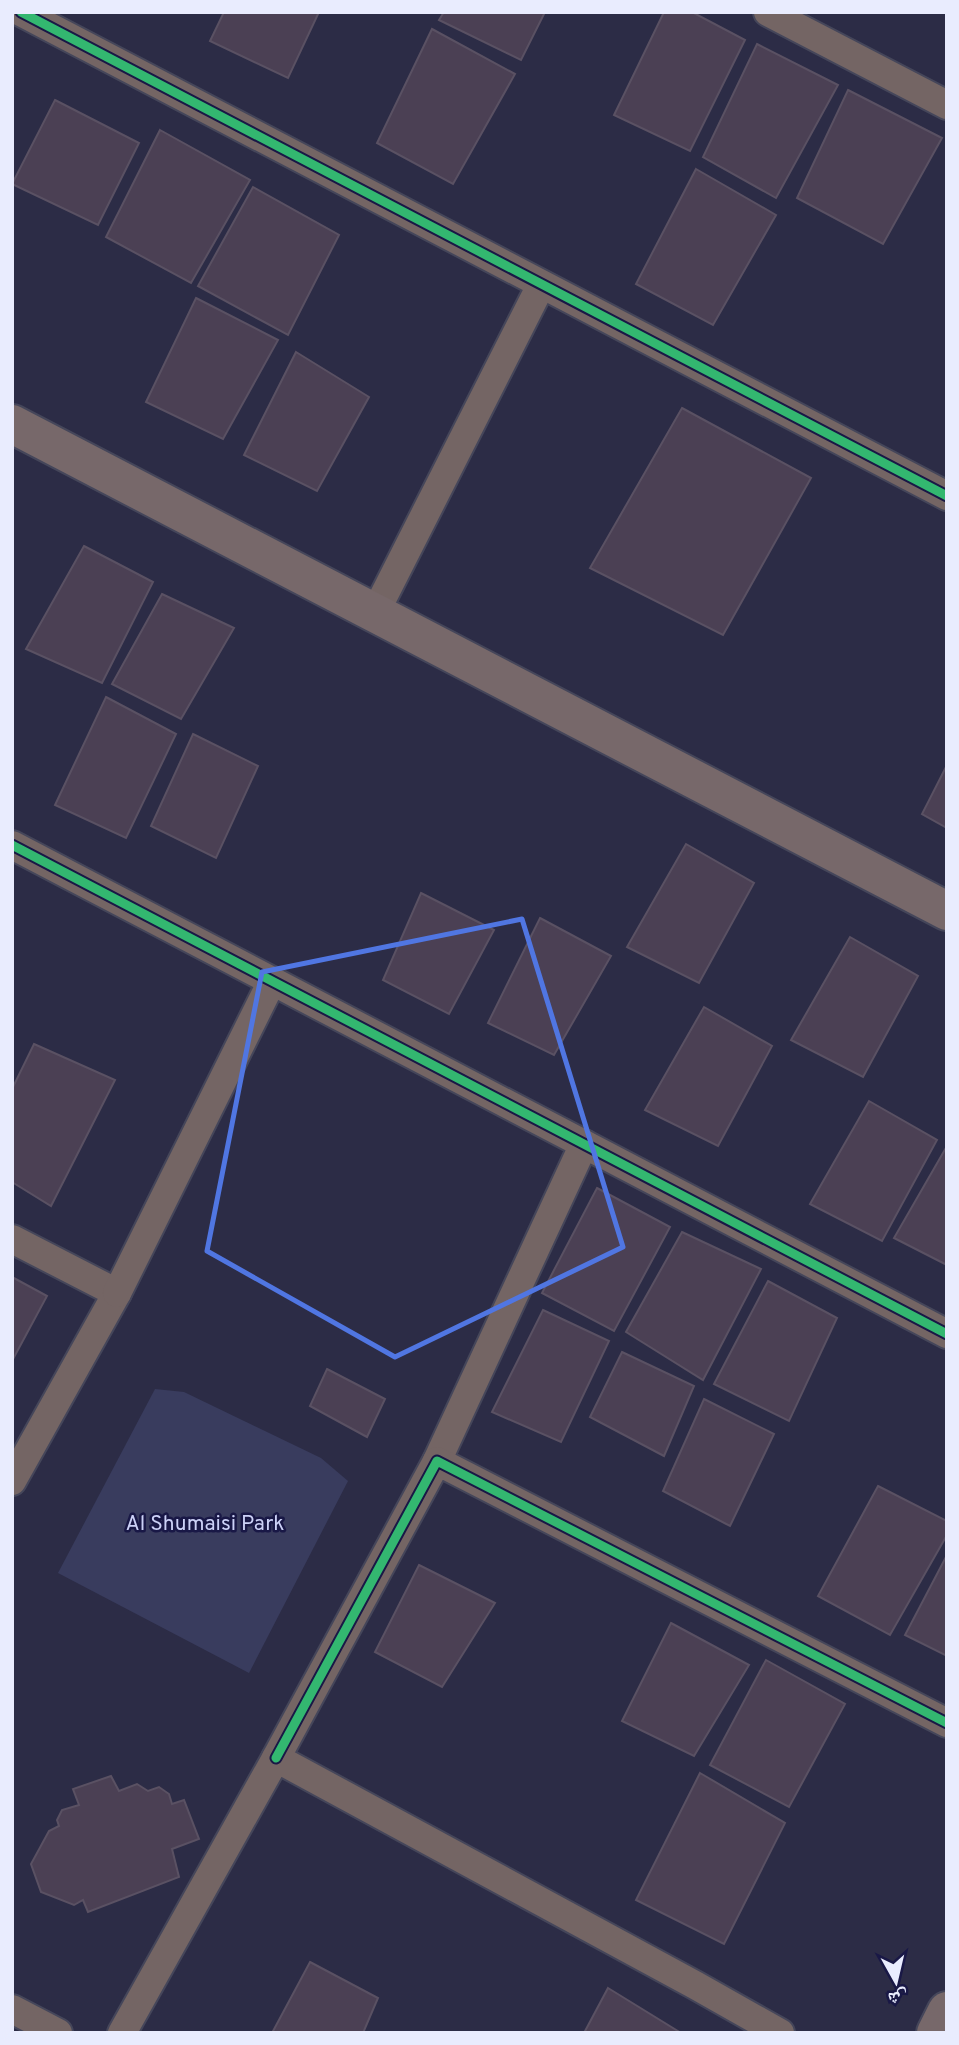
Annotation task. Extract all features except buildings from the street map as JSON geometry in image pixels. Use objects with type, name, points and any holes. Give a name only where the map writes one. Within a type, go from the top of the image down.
[{"type":"main road","points":[[12,424],[947,911]]},
{"type":"main road","points":[[936,2033],[947,2011]]},
{"type":"street","points":[[21,12],[947,496]]},
{"type":"street","points":[[768,12],[947,105]]},
{"type":"street","points":[[375,613],[541,285]]},
{"type":"street","points":[[12,845],[947,1334]]},
{"type":"street","points":[[12,1481],[117,1293],[272,981]]},
{"type":"street","points":[[121,2033],[276,1758],[437,1461],[584,1144]]},
{"type":"street","points":[[12,1239],[117,1293]]},
{"type":"street","points":[[437,1461],[947,1723]]},
{"type":"street","points":[[276,1758],[780,2033]]},
{"type":"street","points":[[12,2009],[58,2033]]},
{"type":"highlighted area","points":[[522,919],[623,1247],[395,1357],[207,1251],[262,972]]},
{"type":"green space","name":"Al Shumaisi Park","points":[[155,1389],[184,1392],[321,1458],[348,1481],[249,1673],[58,1573]]},
{"type":"cycle path","points":[[21,12],[947,496]]},
{"type":"cycle path","points":[[12,845],[947,1334]]},
{"type":"cycle path","points":[[276,1758],[437,1461],[947,1723]]}]
